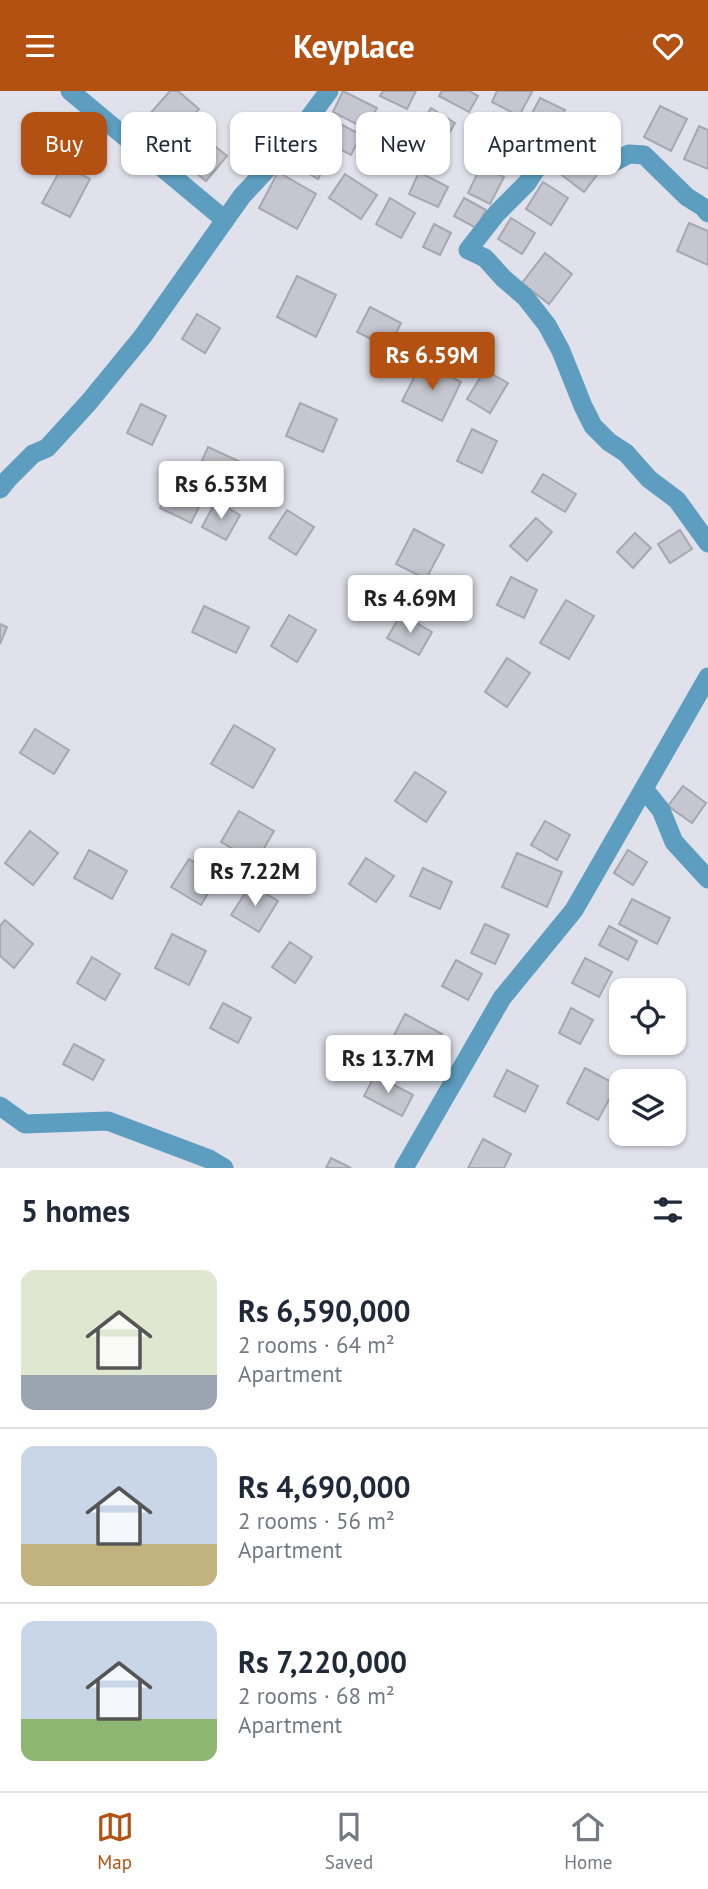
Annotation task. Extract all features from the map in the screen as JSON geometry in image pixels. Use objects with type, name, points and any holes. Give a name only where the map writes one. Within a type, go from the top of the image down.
[{"type":"street","points":[[70,91],[225,220]]},
{"type":"street","points":[[0,489],[33,454],[47,448],[144,336],[242,196],[285,150],[329,91]]},
{"type":"street","points":[[708,213],[687,197],[644,155],[629,154],[610,164],[567,139],[542,160],[527,183],[468,250],[485,258],[526,297],[547,325],[561,351],[593,426],[609,442],[626,453],[649,479],[677,500],[708,543]]},
{"type":"street","points":[[404,1168],[502,998],[574,910],[708,677]]},
{"type":"street","points":[[644,789],[662,810],[674,842],[708,879]]},
{"type":"street","points":[[0,1105],[25,1124],[108,1121],[224,1168]]},
{"type":"building","points":[[170,91],[178,91],[199,109],[196,112],[152,112]]},
{"type":"building","points":[[343,91],[377,108],[375,112],[356,112],[356,124],[342,117],[342,112],[333,112]]},
{"type":"building","points":[[383,91],[416,91],[407,109],[380,96]]},
{"type":"building","points":[[442,91],[469,91],[478,96],[469,112],[439,96]]},
{"type":"building","points":[[497,91],[532,92],[521,112],[511,112],[492,102]]},
{"type":"building","points":[[540,98],[565,110],[564,112],[533,112]]},
{"type":"building","points":[[660,106],[687,119],[671,151],[644,137]]},
{"type":"building","points":[[342,125],[356,132],[356,145],[351,155],[342,150]]},
{"type":"building","points":[[699,126],[708,130],[708,169],[684,159]]},
{"type":"building","points":[[216,147],[227,156],[216,169]]},
{"type":"building","points":[[345,174],[377,195],[361,219],[329,198]]},
{"type":"building","points":[[57,175],[82,175],[90,179],[70,217],[42,203]]},
{"type":"building","points":[[199,175],[211,175],[206,181]]},
{"type":"building","points":[[276,175],[283,175],[316,194],[297,229],[259,208]]},
{"type":"building","points":[[418,175],[425,175],[448,187],[438,207],[409,194]]},
{"type":"building","points":[[477,175],[504,177],[490,204],[468,193]]},
{"type":"building","points":[[562,175],[597,175],[584,192]]},
{"type":"building","points":[[543,182],[568,198],[551,225],[526,209]]},
{"type":"building","points":[[390,198],[415,213],[401,238],[376,224]]},
{"type":"building","points":[[464,198],[486,210],[476,228],[454,216]]},
{"type":"building","points":[[511,218],[535,233],[522,254],[498,239]]},
{"type":"building","points":[[689,223],[708,231],[708,265],[677,251]]},
{"type":"building","points":[[434,224],[451,233],[440,255],[423,247]]},
{"type":"building","points":[[545,253],[572,274],[549,304],[522,283]]},
{"type":"building","points":[[297,276],[336,295],[316,337],[277,317]]},
{"type":"building","points":[[370,307],[401,323],[389,348],[357,332]]},
{"type":"building","points":[[197,314],[220,328],[205,353],[182,339]]},
{"type":"building","points":[[422,362],[461,382],[442,421],[402,401]]},
{"type":"building","points":[[485,370],[508,383],[490,413],[467,399]]},
{"type":"building","points":[[300,403],[337,419],[323,452],[286,436]]},
{"type":"building","points":[[141,404],[166,416],[152,445],[127,433]]},
{"type":"building","points":[[472,429],[497,441],[482,473],[457,461]]},
{"type":"building","points":[[208,447],[247,465],[233,494],[195,476]]},
{"type":"building","points":[[177,474],[208,489],[191,523],[160,508]]},
{"type":"building","points":[[543,474],[576,494],[565,512],[532,492]]},
{"type":"building","points":[[216,501],[240,515],[226,540],[202,527]]},
{"type":"building","points":[[287,510],[314,527],[296,555],[269,538]]},
{"type":"building","points":[[536,518],[552,532],[527,561],[510,546]]},
{"type":"building","points":[[414,529],[444,545],[426,579],[396,564]]},
{"type":"building","points":[[680,530],[692,549],[670,563],[658,544]]},
{"type":"building","points":[[635,533],[651,548],[633,568],[617,552]]},
{"type":"building","points":[[511,577],[537,590],[524,618],[497,605]]},
{"type":"building","points":[[566,600],[594,616],[569,659],[540,643]]},
{"type":"building","points":[[204,606],[249,627],[236,653],[192,632]]},
{"type":"building","points":[[401,614],[432,632],[419,655],[387,638]]},
{"type":"building","points":[[289,615],[316,630],[297,662],[271,646]]},
{"type":"building","points":[[0,624],[7,627],[0,644]]},
{"type":"building","points":[[507,658],[530,673],[507,707],[485,692]]},
{"type":"building","points":[[234,725],[275,749],[253,788],[211,764]]},
{"type":"building","points":[[35,729],[69,750],[54,774],[20,753]]},
{"type":"building","points":[[415,772],[446,792],[426,822],[395,801]]},
{"type":"building","points":[[683,786],[706,803],[692,823],[668,806]]},
{"type":"building","points":[[239,811],[274,831],[256,862],[221,842]]},
{"type":"building","points":[[545,821],[570,835],[557,860],[531,845]]},
{"type":"building","points":[[30,831],[58,853],[33,885],[5,863]]},
{"type":"building","points":[[89,850],[127,871],[112,899],[74,878]]},
{"type":"building","points":[[628,850],[647,862],[633,885],[614,873]]},
{"type":"building","points":[[517,853],[562,872],[547,907],[502,887]]},
{"type":"building","points":[[366,858],[394,876],[376,902],[349,884]]},
{"type":"building","points":[[189,859],[218,877],[201,905],[171,887]]},
{"type":"building","points":[[423,868],[452,882],[440,909],[410,896]]},
{"type":"building","points":[[251,884],[278,901],[259,932],[231,915]]},
{"type":"building","points":[[632,899],[670,918],[657,944],[619,924]]},
{"type":"building","points":[[5,920],[33,944],[14,968],[0,956],[0,926]]},
{"type":"building","points":[[485,924],[509,935],[495,964],[471,953]]},
{"type":"building","points":[[609,926],[637,941],[628,960],[599,945]]},
{"type":"building","points":[[172,934],[206,951],[189,985],[155,968]]},
{"type":"building","points":[[290,942],[312,957],[295,983],[272,967]]},
{"type":"building","points":[[92,957],[120,974],[105,1000],[77,983]]},
{"type":"building","points":[[585,958],[612,972],[599,997],[572,983]]},
{"type":"building","points":[[456,960],[482,974],[468,1000],[442,986]]},
{"type":"building","points":[[223,1003],[251,1018],[238,1043],[210,1028]]},
{"type":"building","points":[[571,1008],[593,1020],[580,1044],[559,1033]]},
{"type":"building","points":[[405,1014],[442,1034],[429,1059],[392,1039]]},
{"type":"building","points":[[74,1044],[104,1060],[93,1080],[63,1064]]},
{"type":"building","points":[[585,1068],[609,1081],[609,1100],[598,1120],[567,1103]]},
{"type":"building","points":[[507,1070],[538,1086],[525,1112],[494,1096]]},
{"type":"building","points":[[375,1075],[413,1095],[402,1116],[364,1096]]},
{"type":"building","points":[[483,1139],[511,1154],[504,1168],[468,1168]]},
{"type":"building","points":[[331,1158],[351,1168],[326,1168]]}]
